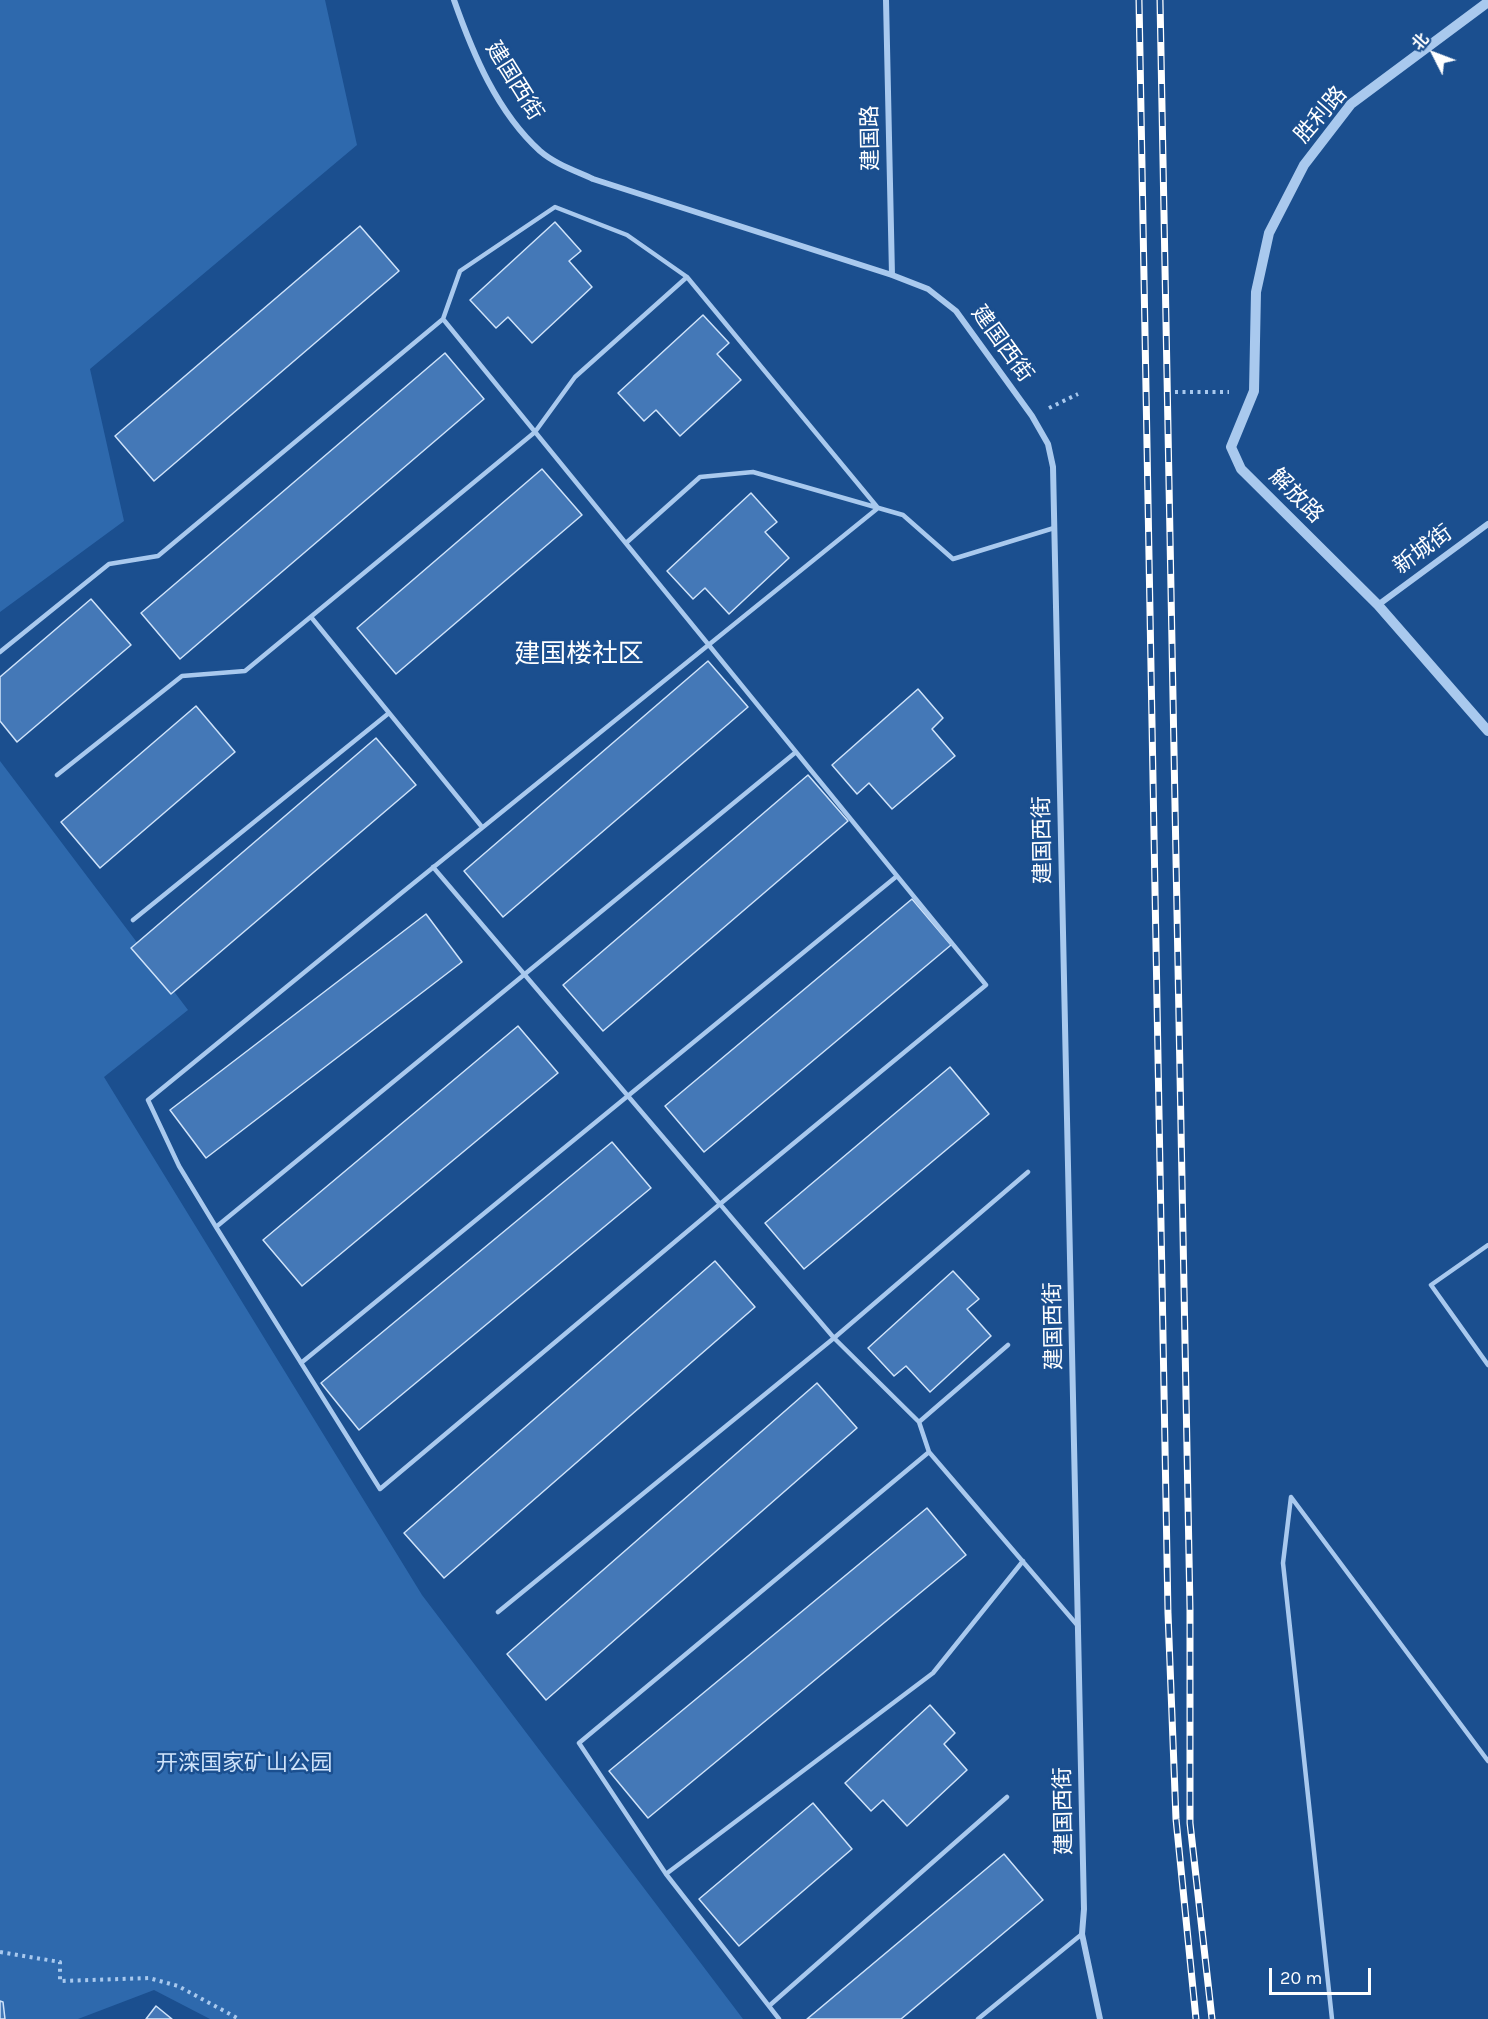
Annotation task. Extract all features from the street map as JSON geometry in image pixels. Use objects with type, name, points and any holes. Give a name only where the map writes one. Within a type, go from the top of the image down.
[{"type":"street","name":"建国西街","points":[[454,0],[470,45],[511,119],[542,152],[593,179],[892,275],[928,289],[956,311],[1032,417],[1048,444],[1053,467],[1084,1909],[1082,1934],[1100,2019]]},
{"type":"street","name":"建国路","points":[[886,0],[892,275]]},
{"type":"street","name":"胜利路","points":[[1269,233],[1304,165],[1352,104],[1488,2]]},
{"type":"street","name":"解放路","points":[[1269,233],[1256,292],[1254,391],[1231,447],[1241,469],[1378,604],[1488,732]]},
{"type":"street","name":"新城街","points":[[1378,604],[1488,524]]},
{"type":"lane","points":[[0,652],[109,564],[158,556],[443,319],[460,272],[555,207],[627,235],[687,277],[878,508]]},
{"type":"lane","points":[[57,775],[182,676],[245,671],[535,432],[575,377],[687,277]]},
{"type":"lane","points":[[443,319],[626,543],[709,645],[796,752],[986,985],[380,1489],[179,1166],[148,1100],[482,827],[709,645],[878,508]]},
{"type":"lane","points":[[626,543],[700,477],[753,472],[903,515],[953,559],[1054,528]]},
{"type":"lane","points":[[310,617],[482,827]]},
{"type":"lane","points":[[133,920],[389,713]]},
{"type":"lane","points":[[216,1227],[796,752]]},
{"type":"lane","points":[[433,867],[834,1338],[919,1422],[929,1452],[1078,1626]]},
{"type":"lane","points":[[301,1363],[897,876]]},
{"type":"lane","points":[[498,1612],[834,1338],[1028,1172]]},
{"type":"lane","points":[[1488,1245],[1431,1285],[1488,1365]]},
{"type":"lane","points":[[919,1422],[1008,1344]]},
{"type":"lane","points":[[778,2019],[666,1874],[579,1743],[929,1452]]},
{"type":"lane","points":[[1332,2019],[1283,1563],[1291,1497],[1488,1761]]},
{"type":"lane","points":[[666,1874],[933,1673],[1023,1561]]},
{"type":"lane","points":[[769,2006],[1007,1797]]},
{"type":"lane","points":[[978,2019],[1082,1934]]},
{"type":"path","points":[[1175,392],[1254,391]]},
{"type":"path","points":[[1032,417],[1078,394]]},
{"type":"path","points":[[0,1952],[60,1962],[60,1981],[149,1978],[178,1986],[239,2019]]},
{"type":"green space","points":[[0,0],[325,0],[357,145],[90,369],[124,521],[0,612]]},
{"type":"green space","name":"开滦国家矿山公园","points":[[0,761],[188,1010],[104,1077],[422,1595],[743,2019],[210,2019],[154,1990],[78,2019],[0,2019]]},
{"type":"building","points":[[555,222],[581,251],[569,261],[592,287],[532,343],[508,317],[496,328],[470,300]]},
{"type":"building","points":[[360,226],[399,271],[154,481],[115,436]]},
{"type":"building","points":[[703,315],[729,343],[717,354],[741,380],[680,436],[656,410],[644,421],[618,393]]},
{"type":"building","points":[[445,353],[484,399],[180,659],[141,613]]},
{"type":"building","points":[[542,469],[582,515],[396,674],[357,628]]},
{"type":"building","points":[[751,493],[777,522],[765,532],[789,558],[729,614],[705,588],[693,599],[667,571]]},
{"type":"building","points":[[91,599],[131,645],[17,742],[0,721],[0,677]]},
{"type":"building","points":[[708,661],[748,707],[503,917],[464,871]]},
{"type":"building","points":[[918,689],[943,718],[932,729],[955,756],[892,809],[869,783],[857,794],[832,765]]},
{"type":"building","points":[[196,706],[235,752],[100,868],[61,822]]},
{"type":"building","points":[[376,738],[416,785],[171,994],[131,948]]},
{"type":"building","points":[[808,775],[848,821],[603,1031],[563,985]]},
{"type":"building","points":[[912,899],[951,945],[704,1152],[665,1106]]},
{"type":"building","points":[[426,914],[462,962],[206,1158],[170,1110]]},
{"type":"building","points":[[518,1026],[558,1073],[302,1286],[263,1240]]},
{"type":"building","points":[[950,1067],[989,1114],[804,1269],[765,1223]]},
{"type":"building","points":[[612,1142],[651,1188],[359,1430],[321,1383]]},
{"type":"building","points":[[715,1261],[755,1307],[444,1578],[404,1533]]},
{"type":"building","points":[[953,1271],[979,1299],[967,1309],[991,1336],[930,1392],[906,1366],[894,1376],[868,1348]]},
{"type":"building","points":[[817,1383],[857,1428],[546,1700],[507,1654]]},
{"type":"building","points":[[927,1508],[966,1555],[648,1818],[609,1771]]},
{"type":"building","points":[[930,1705],[955,1733],[944,1744],[967,1770],[907,1826],[883,1800],[871,1811],[845,1783]]},
{"type":"building","points":[[813,1803],[852,1849],[739,1946],[699,1899]]},
{"type":"building","points":[[1004,1854],[1043,1900],[901,2019],[807,2019]]},
{"type":"building","points":[[0,2001],[3,2002],[5,2019],[0,2019]]},
{"type":"building","points":[[156,2006],[172,2019],[146,2019]]},
{"type":"railway","points":[[1139,0],[1168,1613],[1176,1819],[1196,2019]]},
{"type":"railway","points":[[1160,0],[1190,1609],[1190,1823],[1212,2019]]},
{"type":"district","name":"建国楼社区","points":[[579,655]]}]
